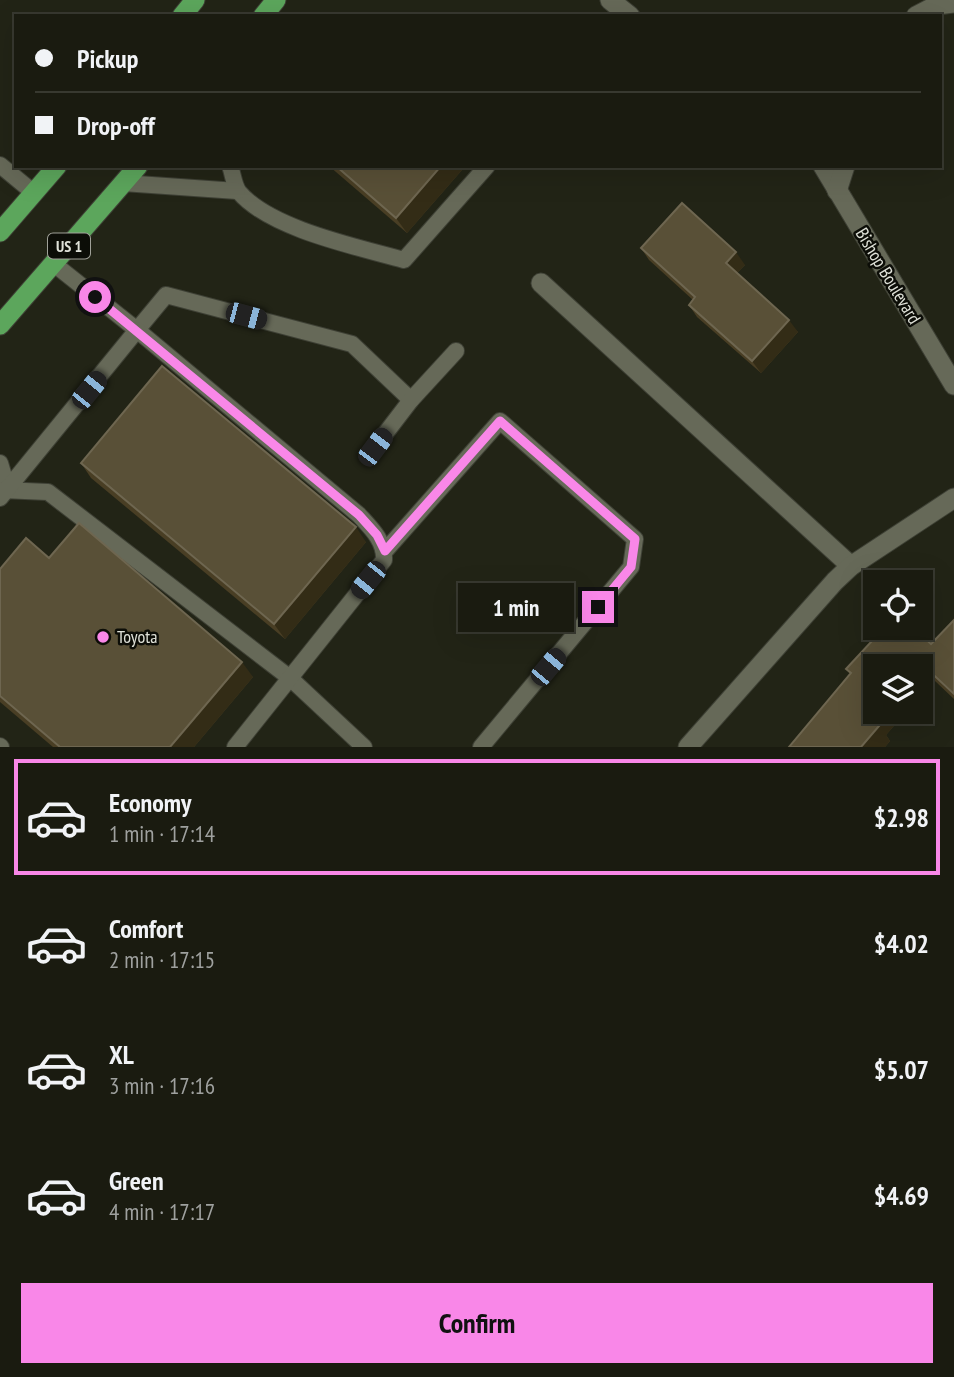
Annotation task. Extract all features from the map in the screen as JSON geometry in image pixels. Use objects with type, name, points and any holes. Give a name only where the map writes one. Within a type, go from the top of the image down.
[{"type":"highway","points":[[184,14],[195,0]]},
{"type":"highway","points":[[0,232],[55,168]]},
{"type":"highway","name":"US 1","points":[[0,325],[136,168]]},
{"type":"street","points":[[610,0],[628,14]]},
{"type":"street","points":[[920,14],[937,5],[954,3]]},
{"type":"street","name":"Bishop Boulevard","points":[[824,168],[954,385]]},
{"type":"street","points":[[837,191],[844,168]]},
{"type":"street","points":[[541,283],[851,566]]},
{"type":"street","points":[[688,747],[851,566],[954,498]]},
{"type":"lane","points":[[0,165],[34,193]]},
{"type":"lane","points":[[231,168],[237,191]]},
{"type":"lane","points":[[123,183],[237,191],[265,213],[325,238],[404,260],[485,168]]},
{"type":"lane","points":[[54,264],[359,515],[377,535],[385,551],[384,560],[235,747]]},
{"type":"lane","points":[[3,492],[166,295],[352,344],[411,400]]},
{"type":"lane","points":[[375,447],[411,400],[456,351]]},
{"type":"lane","points":[[385,551],[500,421],[635,539],[631,567],[481,747]]},
{"type":"lane","points":[[0,463],[3,492]]},
{"type":"lane","points":[[3,492],[48,492],[290,678],[364,747]]},
{"type":"building","points":[[338,168],[439,168],[396,218]]},
{"type":"building","points":[[682,203],[736,252],[726,263],[789,320],[752,361],[689,305],[695,297],[641,248]]},
{"type":"building","points":[[162,366],[356,527],[274,624],[81,463]]},
{"type":"building","name":"Toyota","points":[[79,523],[242,662],[170,747],[60,747],[0,696],[0,569],[26,538],[49,558]]},
{"type":"building","points":[[954,620],[954,694],[933,674],[933,654],[863,654],[863,724],[879,726],[861,747],[789,747],[851,673],[846,669],[873,640],[927,640],[931,644]]},
{"type":"place","name":"Toyota","points":[[103,637]]},
{"type":"route","points":[[95,297],[359,515],[377,535],[385,551],[500,421],[635,539],[631,567],[598,607]]}]
